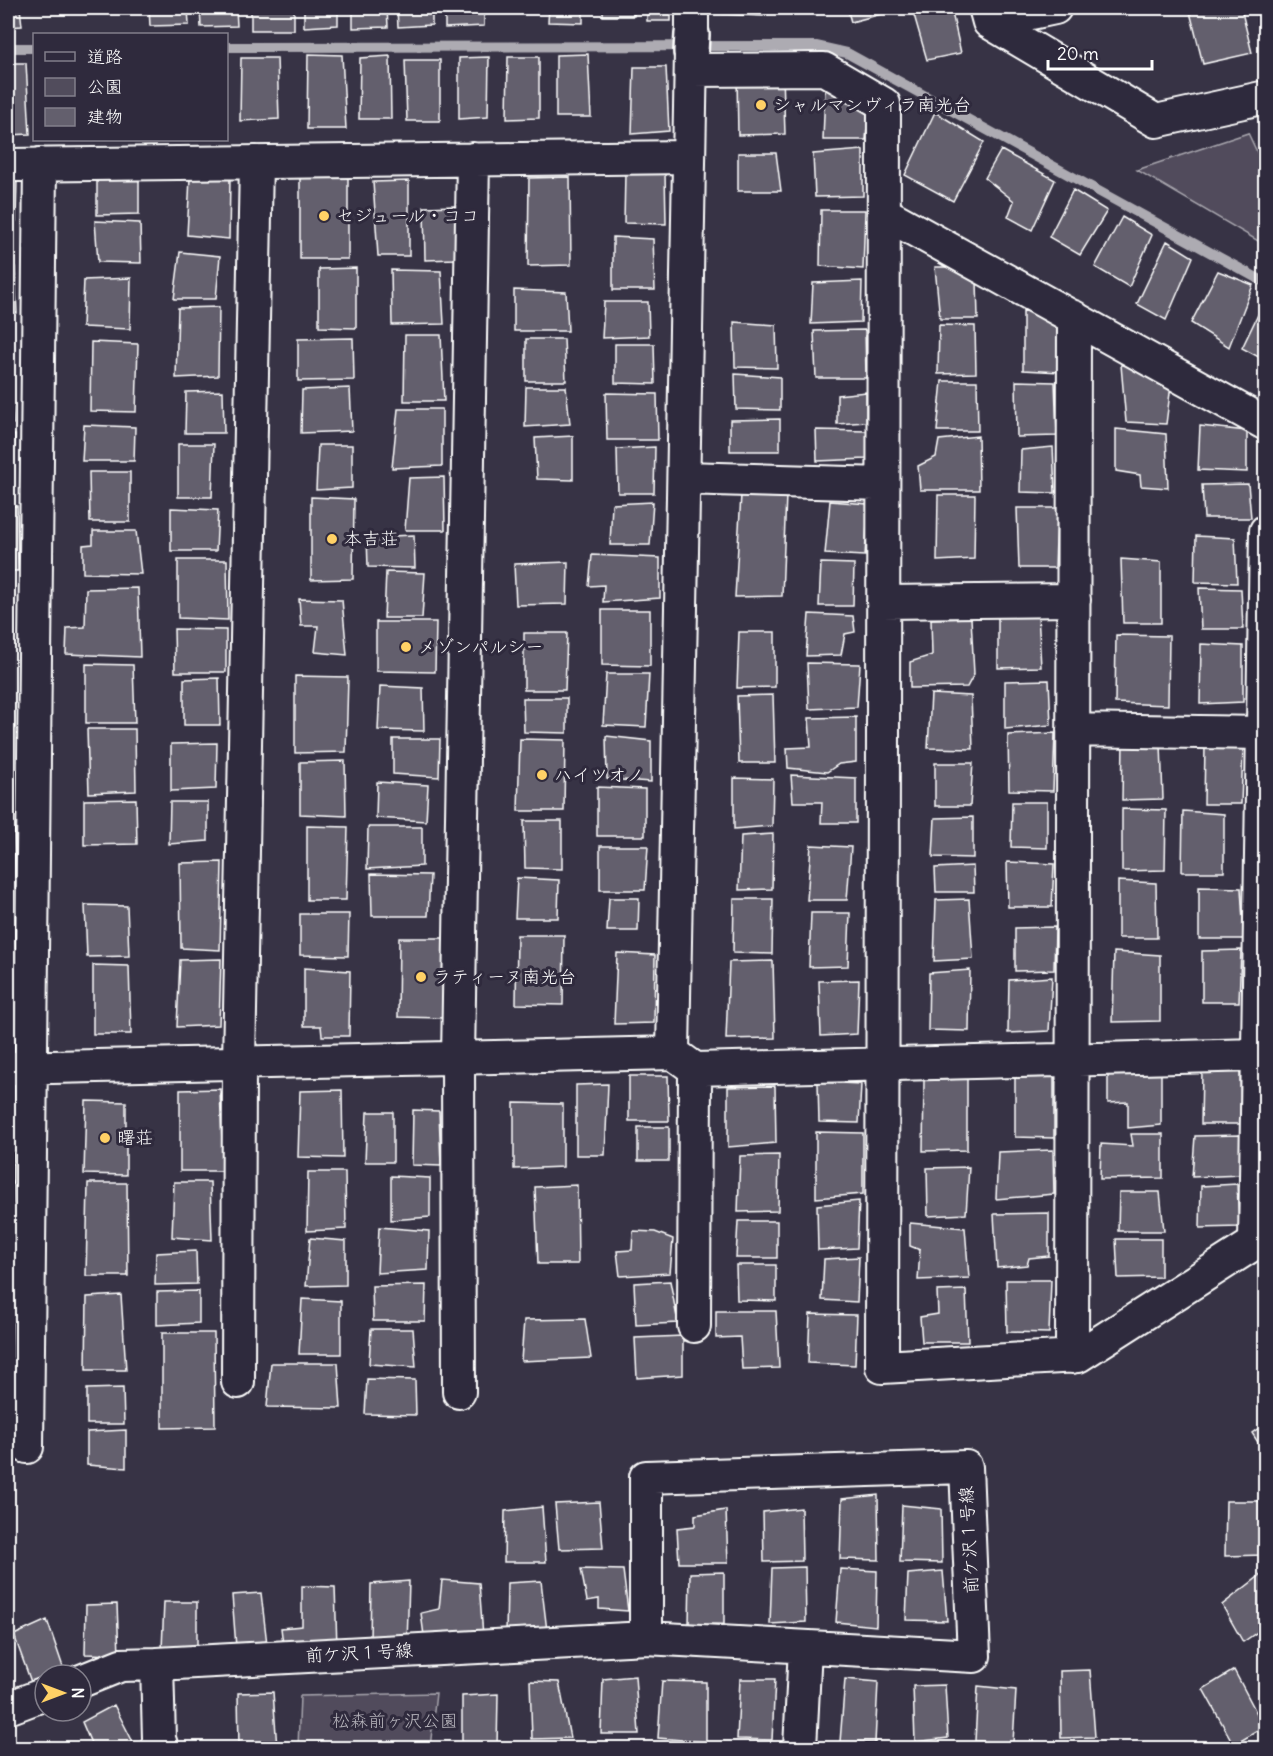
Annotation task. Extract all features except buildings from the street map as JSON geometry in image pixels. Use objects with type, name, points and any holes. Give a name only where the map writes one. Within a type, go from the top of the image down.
[{"type":"street","points":[[987,14],[1055,8]]},
{"type":"street","points":[[987,14],[1156,121],[1266,97]]},
{"type":"street","points":[[694,1326],[684,1061],[684,478],[692,41],[824,69],[884,104],[882,1367],[1078,1356],[1255,1243],[1266,531]]},
{"type":"street","points":[[8,165],[689,157]]},
{"type":"street","points":[[459,1392],[458,1058],[473,159]]},
{"type":"street","points":[[238,1382],[239,1063],[256,162]]},
{"type":"street","points":[[27,1447],[18,1298],[21,807],[40,164]]},
{"type":"street","points":[[884,213],[1266,424]]},
{"type":"street","points":[[1072,1357],[1074,317]]},
{"type":"street","points":[[684,478],[883,484]]},
{"type":"street","points":[[883,602],[1074,600]]},
{"type":"street","points":[[1073,730],[1263,733]]},
{"type":"street","points":[[19,1068],[458,1058],[882,1065],[1258,1055]]},
{"type":"street","name":"前ケ沢１号線","points":[[93,1676],[121,1665],[646,1638],[974,1656],[966,1467],[646,1477],[646,1638]]},
{"type":"street","points":[[800,1749],[805,1647]]},
{"type":"street","points":[[157,1664],[159,1739],[162,1749]]},
{"type":"street","points":[[8,1708],[33,1699]]},
{"type":"green space","points":[[1248,133],[1265,169],[1265,245],[1137,170]]},
{"type":"green space","name":"松森前ヶ沢公園","points":[[436,1693],[430,1748],[298,1748],[300,1696]]},
{"type":"waterway","points":[[228,47],[816,46],[847,53],[1266,283]]},
{"type":"waterway","points":[[8,48],[33,48]]},
{"type":"place","name":"シャルマンヴィラ南光台","points":[[761,105]]},
{"type":"place","name":"セジュール・ココ","points":[[324,216]]},
{"type":"place","name":"本吉荘","points":[[332,539]]},
{"type":"place","name":"メゾンパルシー","points":[[406,647]]},
{"type":"place","name":"ハイツオノ","points":[[542,775]]},
{"type":"place","name":"ラティーヌ南光台","points":[[421,977]]},
{"type":"place","name":"曙荘","points":[[105,1138]]}]
